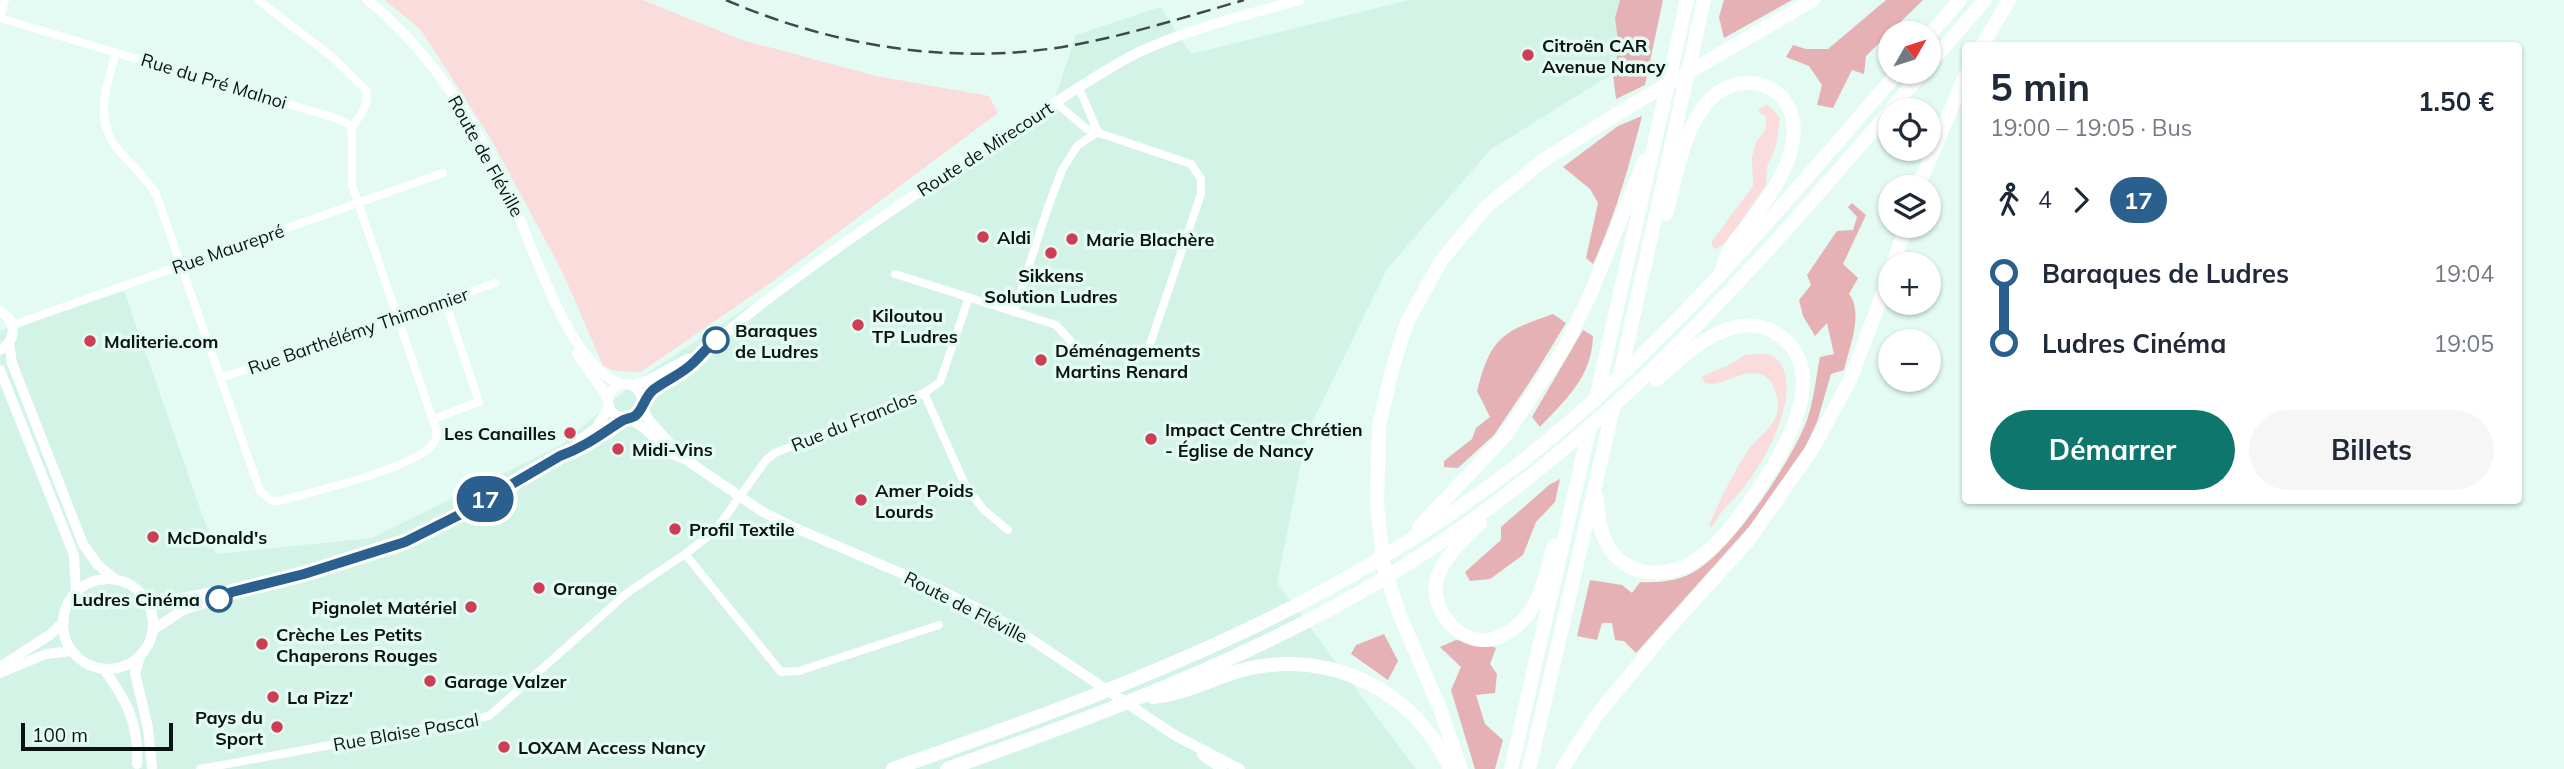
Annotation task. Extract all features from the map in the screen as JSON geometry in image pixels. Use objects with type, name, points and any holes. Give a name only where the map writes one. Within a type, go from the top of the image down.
[{"type":"highway","points":[[1511,769],[1687,0]]},
{"type":"highway","points":[[1529,769],[1647,260],[1704,0]]},
{"type":"highway","points":[[1461,769],[1439,706],[1400,616],[1384,568],[1377,504],[1379,426],[1407,322],[1441,261],[1487,206],[1545,159],[1625,109],[1813,0]]},
{"type":"highway","points":[[1941,22],[1960,0]]},
{"type":"highway","points":[[1941,51],[1985,0]]},
{"type":"highway","points":[[1984,42],[2009,0]]},
{"type":"highway","points":[[1647,260],[1662,226],[1689,134],[1698,115],[1714,95],[1732,84],[1759,83],[1769,86],[1785,101],[1793,119],[1793,139],[1782,174],[1730,249],[1719,278]]},
{"type":"highway","points":[[1923,175],[1962,83]]},
{"type":"highway","points":[[893,769],[1058,711],[1167,667],[1287,612],[1401,547],[1479,493],[1558,432],[1666,332],[1719,278],[1888,84]]},
{"type":"highway","points":[[1900,98],[1913,84]]},
{"type":"highway","points":[[1401,547],[1505,436],[1563,348],[1590,295],[1660,121]]},
{"type":"highway","points":[[1656,375],[1783,235],[1878,124]]},
{"type":"highway","points":[[1562,769],[1596,716],[1667,630],[1746,542],[1813,448],[1850,380],[1878,306]]},
{"type":"highway","points":[[947,769],[1138,699],[1236,657],[1381,581],[1503,498],[1549,463],[1627,395],[1708,339],[1730,329],[1750,326],[1769,329],[1784,340],[1797,356],[1803,380],[1799,410],[1778,458],[1730,529],[1713,547],[1687,566],[1652,574],[1626,566],[1607,545],[1601,529],[1594,488]]},
{"type":"highway","points":[[1503,498],[1457,546],[1436,584],[1439,608],[1450,625],[1467,636],[1486,640],[1503,635],[1521,623],[1535,605],[1583,458]]},
{"type":"highway","points":[[1138,699],[1170,696],[1263,666],[1295,664],[1336,670],[1364,681],[1402,704],[1434,738],[1450,769]]},
{"type":"main road","name":"Route de Fléville","points":[[368,0],[435,67],[474,127],[509,192],[583,365],[608,403]]},
{"type":"main road","name":"Route de Mirecourt","points":[[633,385],[700,353],[757,307],[942,175],[1137,54],[1212,24],[1300,0]]},
{"type":"main road","points":[[0,311],[13,325],[5,347],[79,533],[90,555],[116,580],[131,586],[143,597],[153,617],[149,644],[140,656],[130,664],[104,669],[81,660],[72,651],[65,637],[64,621],[66,610],[76,592],[95,581],[116,580]]},
{"type":"main road","name":"Route de Fléville","points":[[571,335],[597,370],[620,384]]},
{"type":"main road","name":"Route de Mirecourt","points":[[642,405],[654,390],[694,362],[700,353]]},
{"type":"main road","points":[[0,370],[74,555],[76,592]]},
{"type":"main road","points":[[153,630],[183,610],[232,592],[304,574],[405,542],[463,513],[560,456],[596,428],[614,387],[620,384],[633,385],[642,395],[642,405],[635,416],[574,451],[560,456]]},
{"type":"main road","points":[[608,403],[618,417],[627,419]]},
{"type":"main road","name":"Route de Fléville","points":[[642,405],[652,424],[685,459],[740,497],[791,526],[986,612],[1076,668],[1176,736],[1240,769]]},
{"type":"main road","name":"Route de Fléville","points":[[627,419],[645,429],[670,453],[685,459]]},
{"type":"main road","points":[[143,597],[173,600],[218,591],[232,592]]},
{"type":"main road","points":[[0,667],[51,634],[64,621]]},
{"type":"main road","points":[[0,673],[46,654],[72,651]]},
{"type":"main road","points":[[104,669],[128,706],[136,734],[133,767],[153,768],[148,728],[135,673],[140,656]]},
{"type":"main road","points":[[1189,744],[1222,769]]},
{"type":"street","points":[[0,18],[5,0]]},
{"type":"street","points":[[116,52],[103,96],[104,121],[118,150],[148,181],[156,194],[260,491],[272,501],[279,501],[396,467],[432,446],[437,436],[358,203],[351,167],[351,128],[363,113],[367,101],[366,90],[331,56],[258,0]]},
{"type":"street","name":"Rue du Pré Malnoi","points":[[0,18],[335,118],[351,128]]},
{"type":"street","points":[[1079,88],[1098,132]]},
{"type":"street","points":[[1056,103],[1079,124],[1191,164],[1201,178],[1201,194],[1148,350]]},
{"type":"street","points":[[1014,312],[1062,170],[1085,139],[1098,132]]},
{"type":"street","name":"Rue Maurepré","points":[[13,325],[443,173]]},
{"type":"street","points":[[895,274],[1056,326],[1084,356]]},
{"type":"street","name":"Rue Barthélémy Thimonnier","points":[[221,378],[495,283]]},
{"type":"street","name":"Rue du Franclos","points":[[740,497],[766,460],[775,453],[924,393],[940,382],[969,297]]},
{"type":"street","points":[[433,419],[479,402],[445,301]]},
{"type":"street","points":[[924,393],[965,487],[984,510],[1009,530]]},
{"type":"street","name":"Rue Blaise Pascal","points":[[200,769],[489,716],[627,593],[715,531],[740,497]]},
{"type":"street","points":[[685,554],[781,672],[799,671],[939,625]]},
{"type":"shaded area","points":[[385,0],[643,0],[742,40],[876,76],[989,96],[998,113],[770,283],[641,372],[616,371],[603,366],[563,273],[491,139],[421,30]]},
{"type":"shaded area","points":[[1409,0],[1620,0],[1616,18],[1619,48],[1615,72],[1490,150],[1387,269],[1307,433],[1277,583],[1416,769],[0,769],[0,331],[124,291],[216,554],[372,538],[561,445],[640,378],[1052,107],[1076,35],[1160,7],[1191,54]]},
{"type":"shaded area","points":[[1620,0],[1663,0],[1645,85],[1616,99],[1613,74],[1619,48],[1615,18]]},
{"type":"shaded area","points":[[1724,0],[1792,0],[1724,38],[1719,17]]},
{"type":"shaded area","points":[[1886,0],[1923,0],[1902,21],[1878,21],[1878,44],[1866,56],[1864,74],[1852,70],[1833,108],[1817,105],[1822,85],[1809,66],[1786,57],[1793,45],[1806,49],[1828,49]]},
{"type":"shaded area","points":[[1767,104],[1780,118],[1776,146],[1767,167],[1766,185],[1726,243],[1716,249],[1712,246],[1712,241],[1753,186],[1752,157],[1756,142],[1766,129],[1766,117],[1757,110]]},
{"type":"shaded area","points":[[1642,116],[1621,191],[1593,264],[1586,258],[1598,203],[1590,189],[1563,167],[1618,126]]},
{"type":"shaded area","points":[[1852,203],[1866,215],[1843,264],[1858,278],[1849,294],[1855,311],[1854,331],[1844,370],[1831,374],[1817,422],[1796,466],[1763,511],[1636,653],[1624,641],[1615,640],[1612,623],[1602,623],[1597,640],[1577,636],[1590,580],[1622,585],[1632,593],[1640,582],[1684,577],[1697,570],[1744,524],[1789,458],[1807,420],[1820,357],[1834,354],[1827,323],[1815,336],[1803,316],[1799,300],[1811,285],[1807,275],[1837,231],[1853,230],[1857,217],[1848,207]]},
{"type":"shaded area","points":[[1553,314],[1566,323],[1494,435],[1458,468],[1444,467],[1444,461],[1472,439],[1476,428],[1490,417],[1477,391],[1494,348],[1510,332]]},
{"type":"shaded area","points":[[1583,330],[1593,336],[1588,364],[1576,386],[1540,427],[1532,417]]},
{"type":"shaded area","points":[[1768,354],[1778,360],[1784,371],[1785,402],[1775,436],[1767,452],[1748,482],[1712,527],[1709,525],[1736,470],[1773,421],[1778,408],[1775,389],[1763,375],[1740,375],[1712,384],[1705,383],[1701,377],[1733,363],[1744,355]]},
{"type":"shaded area","points":[[1560,479],[1555,502],[1536,522],[1523,555],[1490,579],[1470,581],[1465,572],[1501,540],[1501,527],[1549,485]]},
{"type":"shaded area","points":[[1384,634],[1398,661],[1388,680],[1351,654],[1356,645]]},
{"type":"shaded area","points":[[1456,640],[1496,648],[1490,664],[1497,674],[1495,693],[1476,695],[1485,724],[1503,740],[1495,769],[1475,769],[1451,690],[1461,667],[1440,647]]},
{"type":"railway","points":[[726,0],[768,17],[855,41],[900,49],[989,54],[1034,51],[1100,40],[1244,0]]},
{"type":"bus line","name":"17","points":[[219,599],[232,592],[386,550],[443,524],[560,456],[596,439],[624,419],[635,416],[654,390],[694,362],[700,353],[716,340]]},
{"type":"place","name":"Citroën CAR Avenue Nancy","points":[[1528,55]]},
{"type":"place","name":"Aldi","points":[[983,237]]},
{"type":"place","name":"Marie Blachère","points":[[1072,239]]},
{"type":"place","name":"Sikkens Solution Ludres","points":[[1051,253]]},
{"type":"place","name":"Kiloutou TP Ludres","points":[[858,325]]},
{"type":"place","name":"Baraques de Ludres","points":[[716,340]]},
{"type":"place","name":"Maliterie.com","points":[[90,341]]},
{"type":"place","name":"Déménagements Martins Renard","points":[[1041,360]]},
{"type":"place","name":"Les Canailles","points":[[570,433]]},
{"type":"place","name":"Impact Centre Chrétien - Église de Nancy","points":[[1151,439]]},
{"type":"place","name":"Midi-Vins","points":[[618,449]]},
{"type":"place","name":"Amer Poids Lourds","points":[[861,500]]},
{"type":"place","name":"Profil Textile","points":[[675,529]]},
{"type":"place","name":"McDonald's","points":[[153,537]]},
{"type":"place","name":"Orange","points":[[539,588]]},
{"type":"place","name":"Ludres Cinéma","points":[[219,599]]},
{"type":"place","name":"Pignolet Matériel","points":[[471,607]]},
{"type":"place","name":"Crèche Les Petits Chaperons Rouges","points":[[262,644]]},
{"type":"place","name":"Garage Valzer","points":[[430,681]]},
{"type":"place","name":"La Pizz'","points":[[273,697]]},
{"type":"place","name":"Pays du Sport","points":[[277,727]]},
{"type":"place","name":"LOXAM Access Nancy","points":[[504,747]]}]
